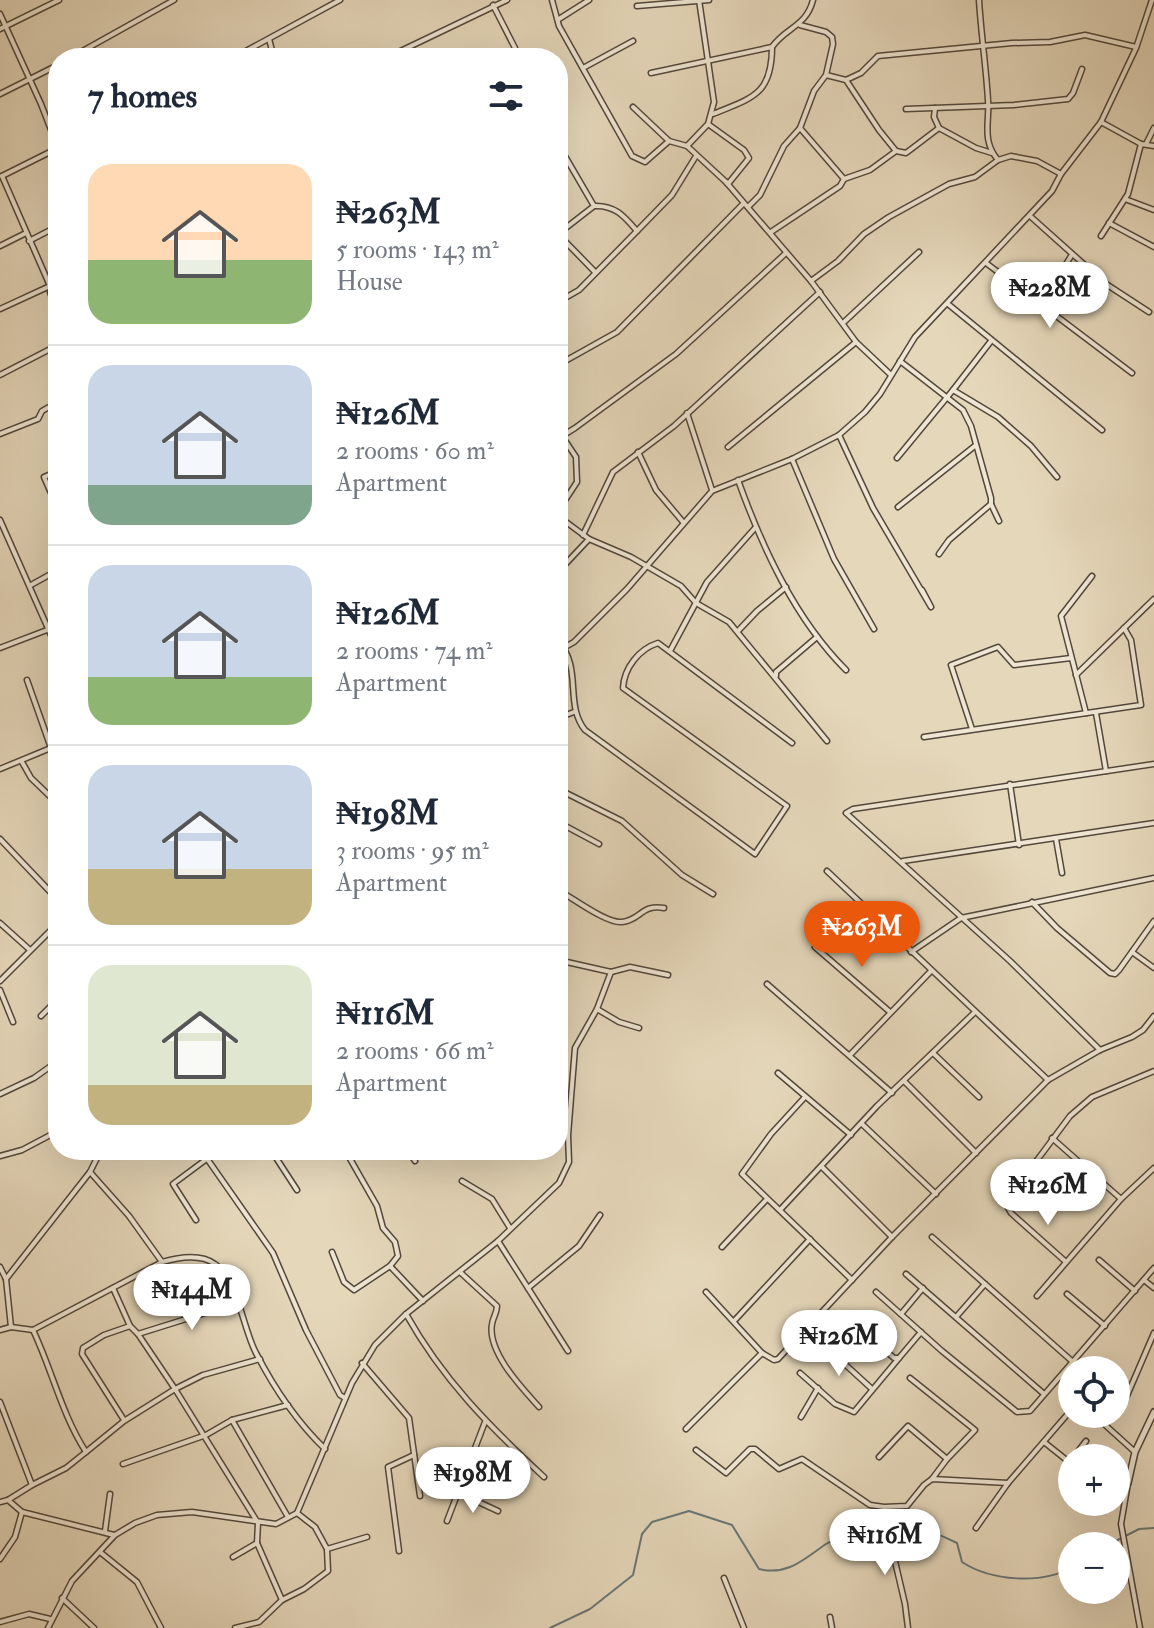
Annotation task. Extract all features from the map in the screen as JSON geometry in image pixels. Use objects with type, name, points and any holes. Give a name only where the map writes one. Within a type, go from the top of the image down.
[{"type":"street","points":[[2,28],[59,0]]},
{"type":"street","points":[[88,48],[174,0]]},
{"type":"street","points":[[252,48],[330,2],[340,0]]},
{"type":"street","points":[[406,48],[507,0]]},
{"type":"street","points":[[552,0],[559,26],[632,156],[645,162],[669,141]]},
{"type":"street","points":[[559,19],[589,0]]},
{"type":"street","points":[[637,6],[709,0]]},
{"type":"street","points":[[713,114],[758,95],[772,66],[772,47],[800,25],[813,0]]},
{"type":"street","points":[[979,0],[989,104],[985,123],[992,153],[998,160]]},
{"type":"street","points":[[568,646],[648,566],[712,491],[792,459],[839,435],[865,412],[880,394],[915,337],[1052,191],[1061,174],[1101,122],[1136,48],[1152,0]]},
{"type":"street","points":[[687,146],[708,124],[714,102],[699,1]]},
{"type":"street","points":[[493,5],[515,48]]},
{"type":"street","points":[[0,14],[2,28],[48,122]]},
{"type":"street","points":[[568,360],[617,332],[760,195],[784,146],[800,128],[814,91],[826,75],[832,37],[826,32],[800,25]]},
{"type":"street","points":[[826,75],[846,80],[861,73],[878,56],[1050,42],[1085,35],[1136,48]]},
{"type":"street","points":[[269,39],[271,48]]},
{"type":"street","points":[[583,68],[633,41]]},
{"type":"street","points":[[651,73],[772,47]]},
{"type":"street","points":[[906,109],[1014,105],[1068,99],[1082,69]]},
{"type":"street","points":[[0,94],[48,70]]},
{"type":"street","points":[[846,80],[896,151],[906,153],[939,128]]},
{"type":"street","points":[[633,107],[669,141],[687,146],[726,182],[820,292],[856,342],[891,375]]},
{"type":"street","points":[[935,108],[934,117],[939,128],[992,153]]},
{"type":"street","points":[[1101,122],[1154,146]]},
{"type":"street","points":[[708,124],[744,150],[749,158],[728,184],[726,182]]},
{"type":"street","points":[[800,128],[844,179]]},
{"type":"street","points":[[1101,236],[1125,199],[1144,144],[1154,128]]},
{"type":"street","points":[[771,232],[840,186],[844,179],[870,170],[896,151]]},
{"type":"street","points":[[48,153],[1,177],[48,284]]},
{"type":"street","points":[[568,296],[579,290],[672,195],[696,156]]},
{"type":"street","points":[[811,281],[838,261],[864,234],[889,217],[949,184],[975,177],[998,160],[1011,156],[1037,161],[1061,174]]},
{"type":"street","points":[[568,161],[594,206]]},
{"type":"street","points":[[1125,199],[1154,210]]},
{"type":"street","points":[[568,226],[594,206],[606,206],[619,211],[637,231]]},
{"type":"street","points":[[1030,216],[1071,256],[1149,312]]},
{"type":"street","points":[[1109,223],[1154,247]]},
{"type":"street","points":[[29,241],[48,231]]},
{"type":"street","points":[[0,246],[26,233]]},
{"type":"street","points":[[568,244],[595,272]]},
{"type":"street","points":[[843,323],[919,252]]},
{"type":"street","points":[[568,432],[676,354],[786,253]]},
{"type":"street","points":[[1040,306],[1071,256]]},
{"type":"street","points":[[986,263],[1132,373]]},
{"type":"street","points":[[0,309],[48,290]]},
{"type":"street","points":[[583,535],[613,472],[687,413],[820,292]]},
{"type":"street","points":[[948,304],[1102,430]]},
{"type":"street","points":[[897,458],[991,341]]},
{"type":"street","points":[[728,447],[856,342]]},
{"type":"street","points":[[0,375],[48,350]]},
{"type":"street","points":[[900,361],[963,410],[971,426],[991,504],[999,521]]},
{"type":"street","points":[[953,390],[998,417],[1031,446],[1057,477]]},
{"type":"street","points":[[0,434],[38,419],[48,408]]},
{"type":"street","points":[[687,413],[712,491]]},
{"type":"street","points":[[839,435],[873,508],[931,607],[922,590]]},
{"type":"street","points":[[568,444],[576,457],[577,482],[568,497]]},
{"type":"street","points":[[898,507],[976,445]]},
{"type":"street","points":[[638,452],[656,490],[683,522]]},
{"type":"street","points":[[792,459],[834,559],[874,629]]},
{"type":"street","points":[[738,480],[755,528],[786,587],[817,637],[846,670]]},
{"type":"street","points":[[939,554],[949,540],[991,504]]},
{"type":"street","points":[[0,520],[31,585],[47,630],[0,648]]},
{"type":"street","points":[[568,522],[589,539],[648,566],[681,586],[696,603],[729,622],[827,741]]},
{"type":"street","points":[[670,651],[707,582],[755,528]]},
{"type":"street","points":[[568,561],[589,539]]},
{"type":"street","points":[[31,585],[48,576]]},
{"type":"street","points":[[1086,713],[1061,616],[1092,576]]},
{"type":"street","points":[[742,637],[738,631],[742,626],[786,587]]},
{"type":"street","points":[[1076,675],[1154,599]]},
{"type":"street","points":[[924,737],[1141,705],[1131,640],[1124,628]]},
{"type":"street","points":[[777,679],[776,672],[817,637]]},
{"type":"street","points":[[568,661],[573,677],[574,712],[591,736],[755,854],[787,806],[623,688],[625,673],[644,649],[658,643],[792,743]]},
{"type":"street","points":[[972,729],[951,665],[998,647],[1014,665],[1071,658]]},
{"type":"street","points":[[27,680],[48,740]]},
{"type":"street","points":[[568,714],[574,712]]},
{"type":"street","points":[[1096,713],[1106,771]]},
{"type":"street","points":[[0,769],[48,749]]},
{"type":"street","points":[[22,762],[31,778],[48,794]]},
{"type":"street","points":[[1100,1050],[1010,961],[846,813],[853,809],[1010,784],[1154,764]]},
{"type":"street","points":[[1010,784],[1019,845]]},
{"type":"street","points":[[568,793],[622,821],[682,875],[713,894]]},
{"type":"street","points":[[902,861],[1154,823]]},
{"type":"street","points":[[568,827],[599,844]]},
{"type":"street","points":[[0,839],[48,892]]},
{"type":"street","points":[[1056,839],[1062,873]]},
{"type":"street","points":[[827,871],[1048,1080]]},
{"type":"street","points":[[910,952],[961,918],[1154,878]]},
{"type":"street","points":[[568,896],[613,922],[626,922],[647,908],[664,908]]},
{"type":"street","points":[[1032,902],[1057,928],[1115,974],[1154,921]]},
{"type":"street","points":[[0,923],[30,950]]},
{"type":"street","points":[[0,981],[48,933]]},
{"type":"street","points":[[815,947],[890,1012]]},
{"type":"street","points":[[1132,952],[1154,968]]},
{"type":"street","points":[[568,962],[611,972],[630,967],[668,975]]},
{"type":"street","points":[[850,1055],[931,971]]},
{"type":"street","points":[[48,1628],[72,1581],[115,1535],[135,1523],[157,1515],[192,1512],[276,1524],[297,1513],[345,1398],[362,1363],[375,1345],[406,1314],[498,1241],[565,1174],[569,1162],[568,1135],[575,1048],[597,1009],[611,972]]},
{"type":"street","points":[[767,984],[892,1093]]},
{"type":"street","points":[[0,990],[13,1022]]},
{"type":"street","points":[[41,1016],[48,1009]]},
{"type":"street","points":[[597,1009],[619,1022],[639,1028]]},
{"type":"street","points":[[780,1210],[861,1124],[974,1013]]},
{"type":"street","points":[[706,1292],[735,1320],[762,1353],[778,1359],[892,1237],[1048,1080],[1100,1050],[1132,1037],[1143,1030],[1154,1016]]},
{"type":"street","points":[[933,1053],[979,1097]]},
{"type":"street","points":[[0,1094],[48,1068]]},
{"type":"street","points":[[1066,1262],[1011,1213],[1007,1206],[1008,1199],[1070,1116],[1092,1097],[1154,1071]]},
{"type":"street","points":[[778,1073],[851,1135]]},
{"type":"street","points":[[904,1081],[976,1153]]},
{"type":"street","points":[[805,1097],[743,1170],[745,1178],[852,1280]]},
{"type":"street","points":[[861,1124],[936,1194]]},
{"type":"street","points":[[0,1156],[22,1150],[48,1136]]},
{"type":"street","points":[[1052,1138],[1121,1199]]},
{"type":"street","points":[[6,1279],[90,1172],[96,1160]]},
{"type":"street","points":[[196,1220],[173,1184],[205,1160]]},
{"type":"street","points":[[209,1160],[273,1253],[306,1330],[340,1395],[345,1398]]},
{"type":"street","points":[[278,1160],[297,1190]]},
{"type":"street","points":[[332,1252],[344,1282],[354,1290],[390,1266],[398,1256],[395,1242],[383,1228],[377,1206],[351,1160]]},
{"type":"street","points":[[822,1167],[892,1237]]},
{"type":"street","points":[[1037,1296],[1121,1199],[1154,1168]]},
{"type":"street","points":[[90,1172],[129,1216],[162,1262]]},
{"type":"street","points":[[462,1181],[492,1199],[510,1228]]},
{"type":"street","points":[[722,1247],[767,1199]]},
{"type":"street","points":[[528,1288],[579,1246],[600,1215]]},
{"type":"street","points":[[932,1237],[1066,1356]]},
{"type":"street","points":[[735,1320],[810,1239]]},
{"type":"street","points":[[498,1241],[568,1351]]},
{"type":"street","points":[[0,1330],[11,1327],[33,1330],[162,1262],[203,1257],[214,1262],[227,1278],[260,1359],[288,1405],[325,1449]]},
{"type":"street","points":[[1099,1260],[1135,1291]]},
{"type":"street","points":[[390,1266],[423,1301]]},
{"type":"street","points":[[1078,1356],[1154,1268]]},
{"type":"street","points":[[0,1270],[6,1279],[11,1327]]},
{"type":"street","points":[[461,1273],[497,1306],[492,1324],[495,1347],[518,1384],[539,1407]]},
{"type":"street","points":[[906,1274],[1044,1394]]},
{"type":"street","points":[[1144,1280],[1154,1288]]},
{"type":"street","points":[[956,1317],[985,1284]]},
{"type":"street","points":[[113,1288],[130,1326],[206,1435],[258,1523],[257,1543],[282,1600]]},
{"type":"street","points":[[901,1314],[923,1288]]},
{"type":"street","points":[[876,1292],[1017,1412],[1030,1411],[1058,1379]]},
{"type":"street","points":[[1067,1294],[1105,1326]]},
{"type":"street","points":[[138,1334],[237,1303]]},
{"type":"street","points":[[406,1314],[425,1349],[485,1422],[544,1477]]},
{"type":"street","points":[[850,1320],[889,1355],[899,1358]]},
{"type":"street","points":[[124,1421],[82,1354],[83,1348],[104,1335],[130,1326]]},
{"type":"street","points":[[33,1330],[48,1360],[77,1438],[86,1452]]},
{"type":"street","points":[[800,1373],[835,1404],[854,1412],[921,1332]]},
{"type":"street","points":[[1130,1389],[1154,1333]]},
{"type":"street","points":[[825,1346],[872,1389]]},
{"type":"street","points":[[686,1429],[762,1353]]},
{"type":"street","points":[[0,1502],[66,1468],[124,1421],[175,1389],[203,1375],[260,1359]]},
{"type":"street","points":[[362,1363],[409,1418],[420,1496]]},
{"type":"street","points":[[696,1450],[726,1473],[750,1449],[755,1449],[779,1469],[802,1459],[863,1501],[884,1507],[907,1506],[975,1430],[910,1378]]},
{"type":"street","points":[[801,1417],[818,1388]]},
{"type":"street","points":[[0,1402],[32,1485]]},
{"type":"street","points":[[123,1464],[206,1435],[232,1420],[288,1405]]},
{"type":"street","points":[[1130,1474],[1135,1452],[1154,1412]]},
{"type":"street","points":[[232,1420],[288,1517]]},
{"type":"street","points":[[447,1521],[485,1422]]},
{"type":"street","points":[[879,1457],[908,1426],[947,1459]]},
{"type":"street","points":[[976,1528],[1008,1483],[1058,1426]]},
{"type":"street","points":[[1108,1428],[1135,1452]]},
{"type":"street","points":[[1044,1442],[1058,1453]]},
{"type":"street","points":[[399,1551],[388,1467],[414,1455]]},
{"type":"street","points":[[932,1479],[1008,1483]]},
{"type":"street","points":[[459,1493],[498,1511]]},
{"type":"street","points":[[105,1531],[110,1494]]},
{"type":"street","points":[[8,1500],[22,1512],[115,1535]]},
{"type":"street","points":[[0,1559],[13,1543],[22,1512]]},
{"type":"street","points":[[235,1628],[259,1622],[282,1600],[304,1589],[328,1571],[327,1549],[315,1527],[297,1513]]},
{"type":"street","points":[[1122,1516],[1127,1564],[1140,1628]]},
{"type":"street","points":[[327,1549],[367,1537]]},
{"type":"street","points":[[848,1546],[890,1540],[908,1628]]},
{"type":"street","points":[[233,1557],[257,1543]]},
{"type":"street","points":[[100,1552],[137,1582],[161,1628]]},
{"type":"street","points":[[724,1578],[744,1628]]},
{"type":"street","points":[[62,1598],[94,1628]]},
{"type":"street","points":[[0,1622],[29,1614],[50,1619]]},
{"type":"street","points":[[830,1617],[832,1628]]},
{"type":"waterway","points":[[550,1628],[590,1609],[633,1575],[642,1534],[652,1522],[689,1511],[732,1525],[759,1569],[769,1571],[795,1565],[836,1539],[869,1530],[907,1527],[931,1532],[957,1543],[962,1562],[987,1573],[1017,1578],[1058,1573]]},
{"type":"waterway","points":[[1130,1534],[1139,1529],[1154,1528]]}]
